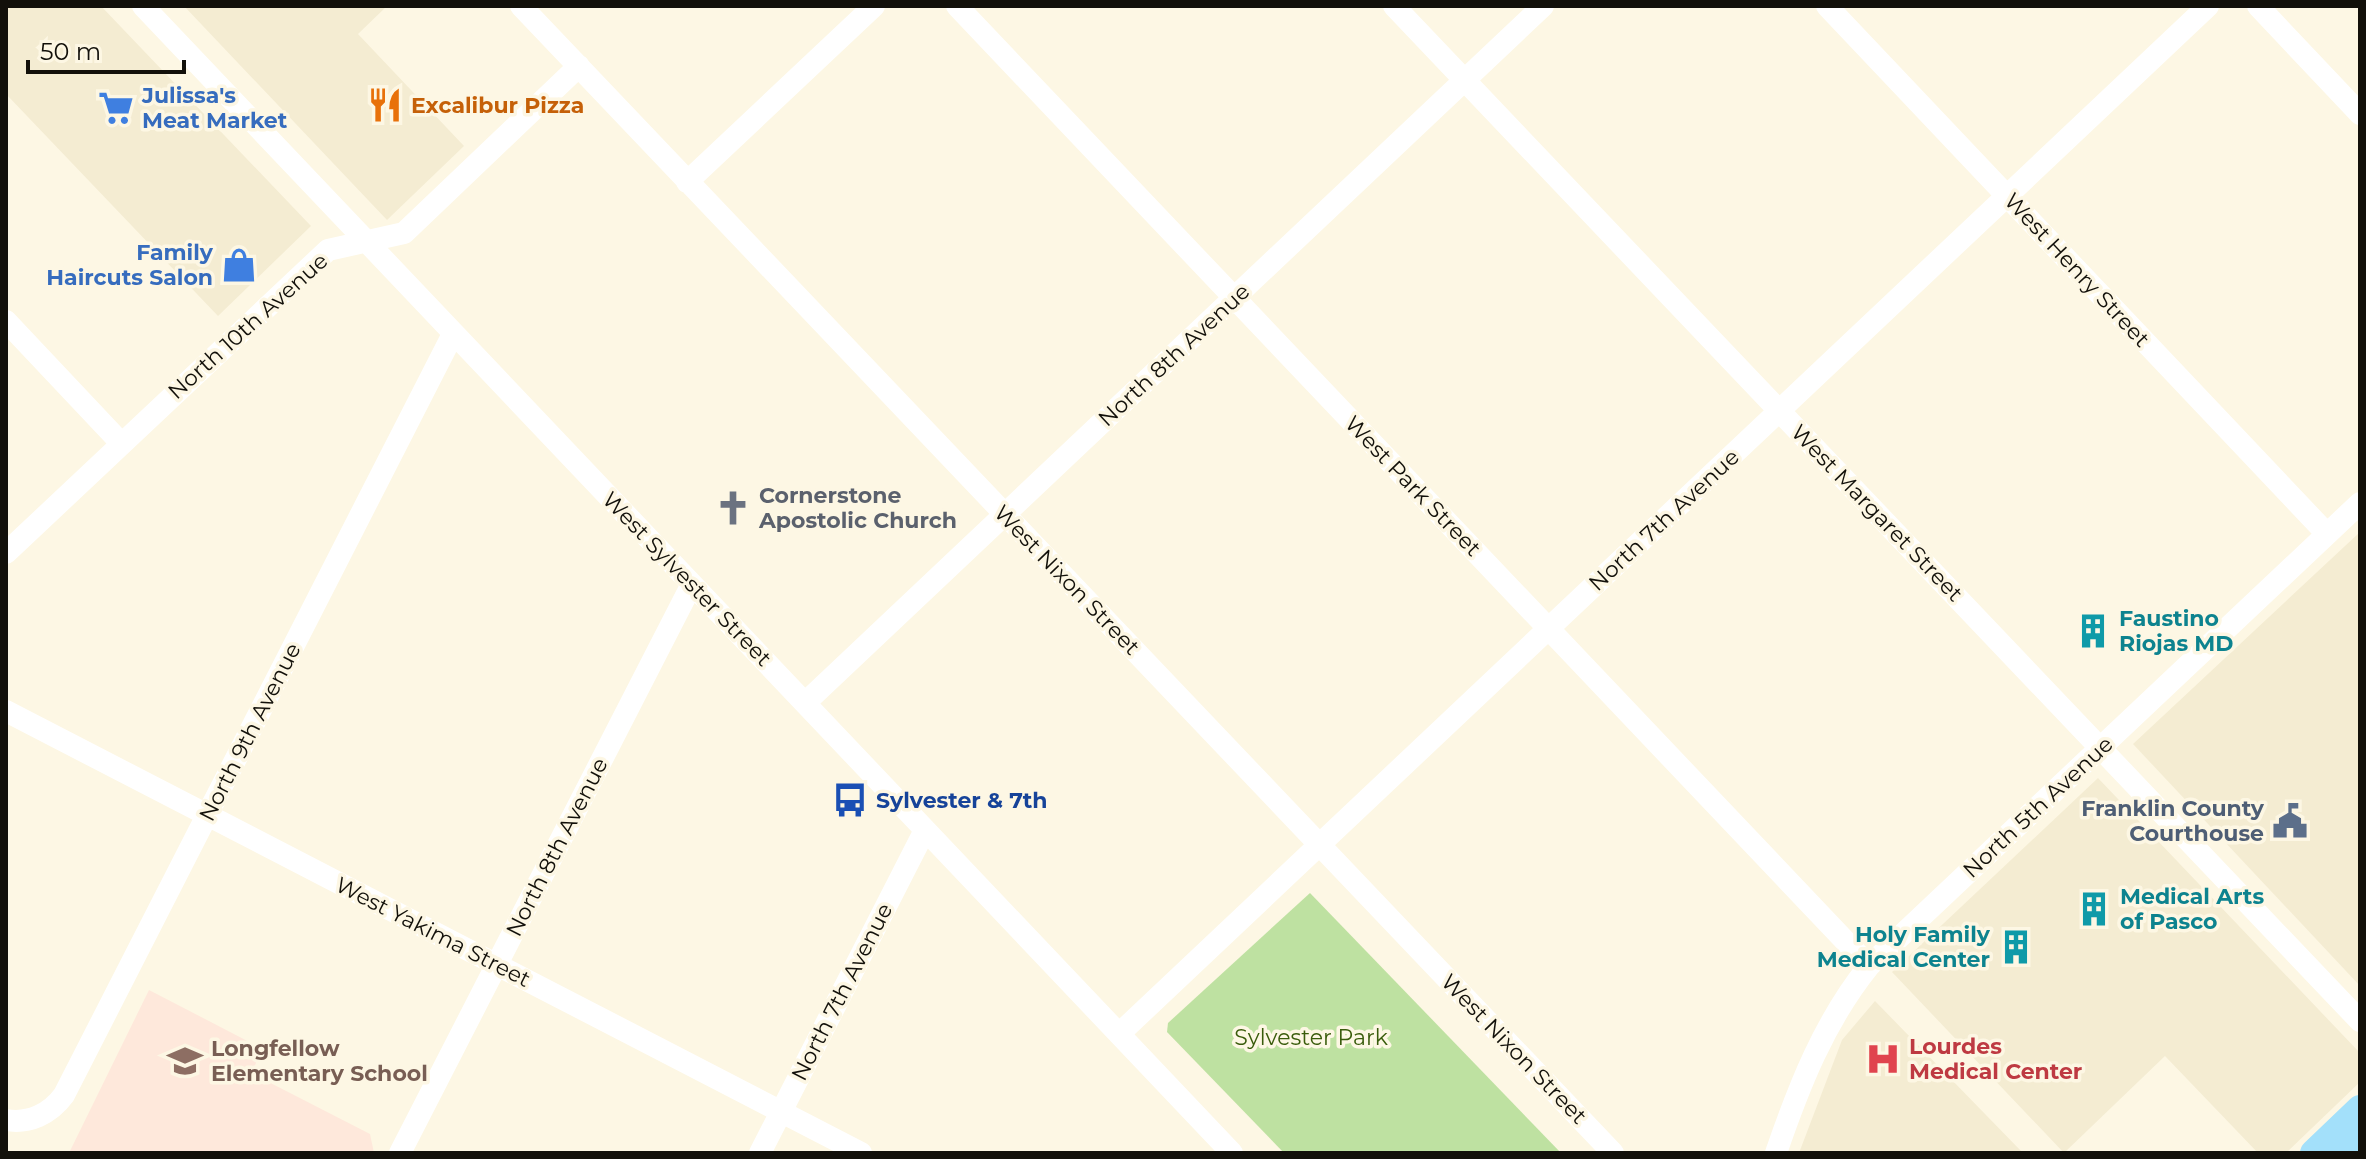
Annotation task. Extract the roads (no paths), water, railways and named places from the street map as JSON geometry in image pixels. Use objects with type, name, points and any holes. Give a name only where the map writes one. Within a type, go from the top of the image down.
[{"type":"main road","points":[[2314,1153],[2360,1109]]},
{"type":"main road","points":[[2350,1153],[2360,1143]]},
{"type":"street","name":"West Sylvester Street","points":[[143,6],[1232,1153]]},
{"type":"street","name":"West Nixon Street","points":[[521,6],[1613,1153]]},
{"type":"street","points":[[687,182],[874,6]]},
{"type":"street","name":"West Park Street","points":[[957,6],[1869,966]]},
{"type":"street","name":"West Margaret Street","points":[[1394,6],[2360,1021]]},
{"type":"street","name":"North 8th Avenue","points":[[805,703],[1543,6]]},
{"type":"street","name":"West Henry Street","points":[[1827,6],[2327,534]]},
{"type":"street","name":"North 7th Avenue","points":[[1119,1034],[2208,6]]},
{"type":"street","points":[[2258,6],[2360,114]]},
{"type":"street","name":"North 10th Avenue","points":[[6,553],[328,250],[404,233],[579,66]]},
{"type":"street","points":[[6,321],[121,443]]},
{"type":"street","name":"North 9th Avenue","points":[[6,1120],[33,1118],[49,1111],[64,1095],[453,334]]},
{"type":"street","name":"North 5th Avenue","points":[[1776,1153],[1817,1047],[1850,990],[1869,966],[2360,503]]},
{"type":"street","name":"North 8th Avenue","points":[[400,1153],[692,584]]},
{"type":"street","name":"West Yakima Street","points":[[6,711],[861,1153]]},
{"type":"street","name":"North 7th Avenue","points":[[760,1153],[925,830]]},
{"type":"place","name":"Excalibur Pizza","points":[[385,105]]},
{"type":"place","name":"Julissa's Meat Market","points":[[116,108]]},
{"type":"place","name":"Family Haircuts Salon","points":[[239,265]]},
{"type":"place","name":"Cornerstone Apostolic Church","points":[[733,508]]},
{"type":"place","name":"Faustino Riojas MD","points":[[2093,631]]},
{"type":"place","name":"Sylvester & 7th","points":[[850,800]]},
{"type":"place","name":"Franklin County Courthouse","points":[[2290,821]]},
{"type":"place","name":"Medical Arts of Pasco","points":[[2094,909]]},
{"type":"place","name":"Holy Family Medical Center","points":[[2016,947]]},
{"type":"place","name":"Lourdes Medical Center","points":[[1883,1059]]},
{"type":"place","name":"Longfellow Elementary School","points":[[185,1061]]},
{"type":"park label","name":"Sylvester Park","points":[[1311,1037]]}]
